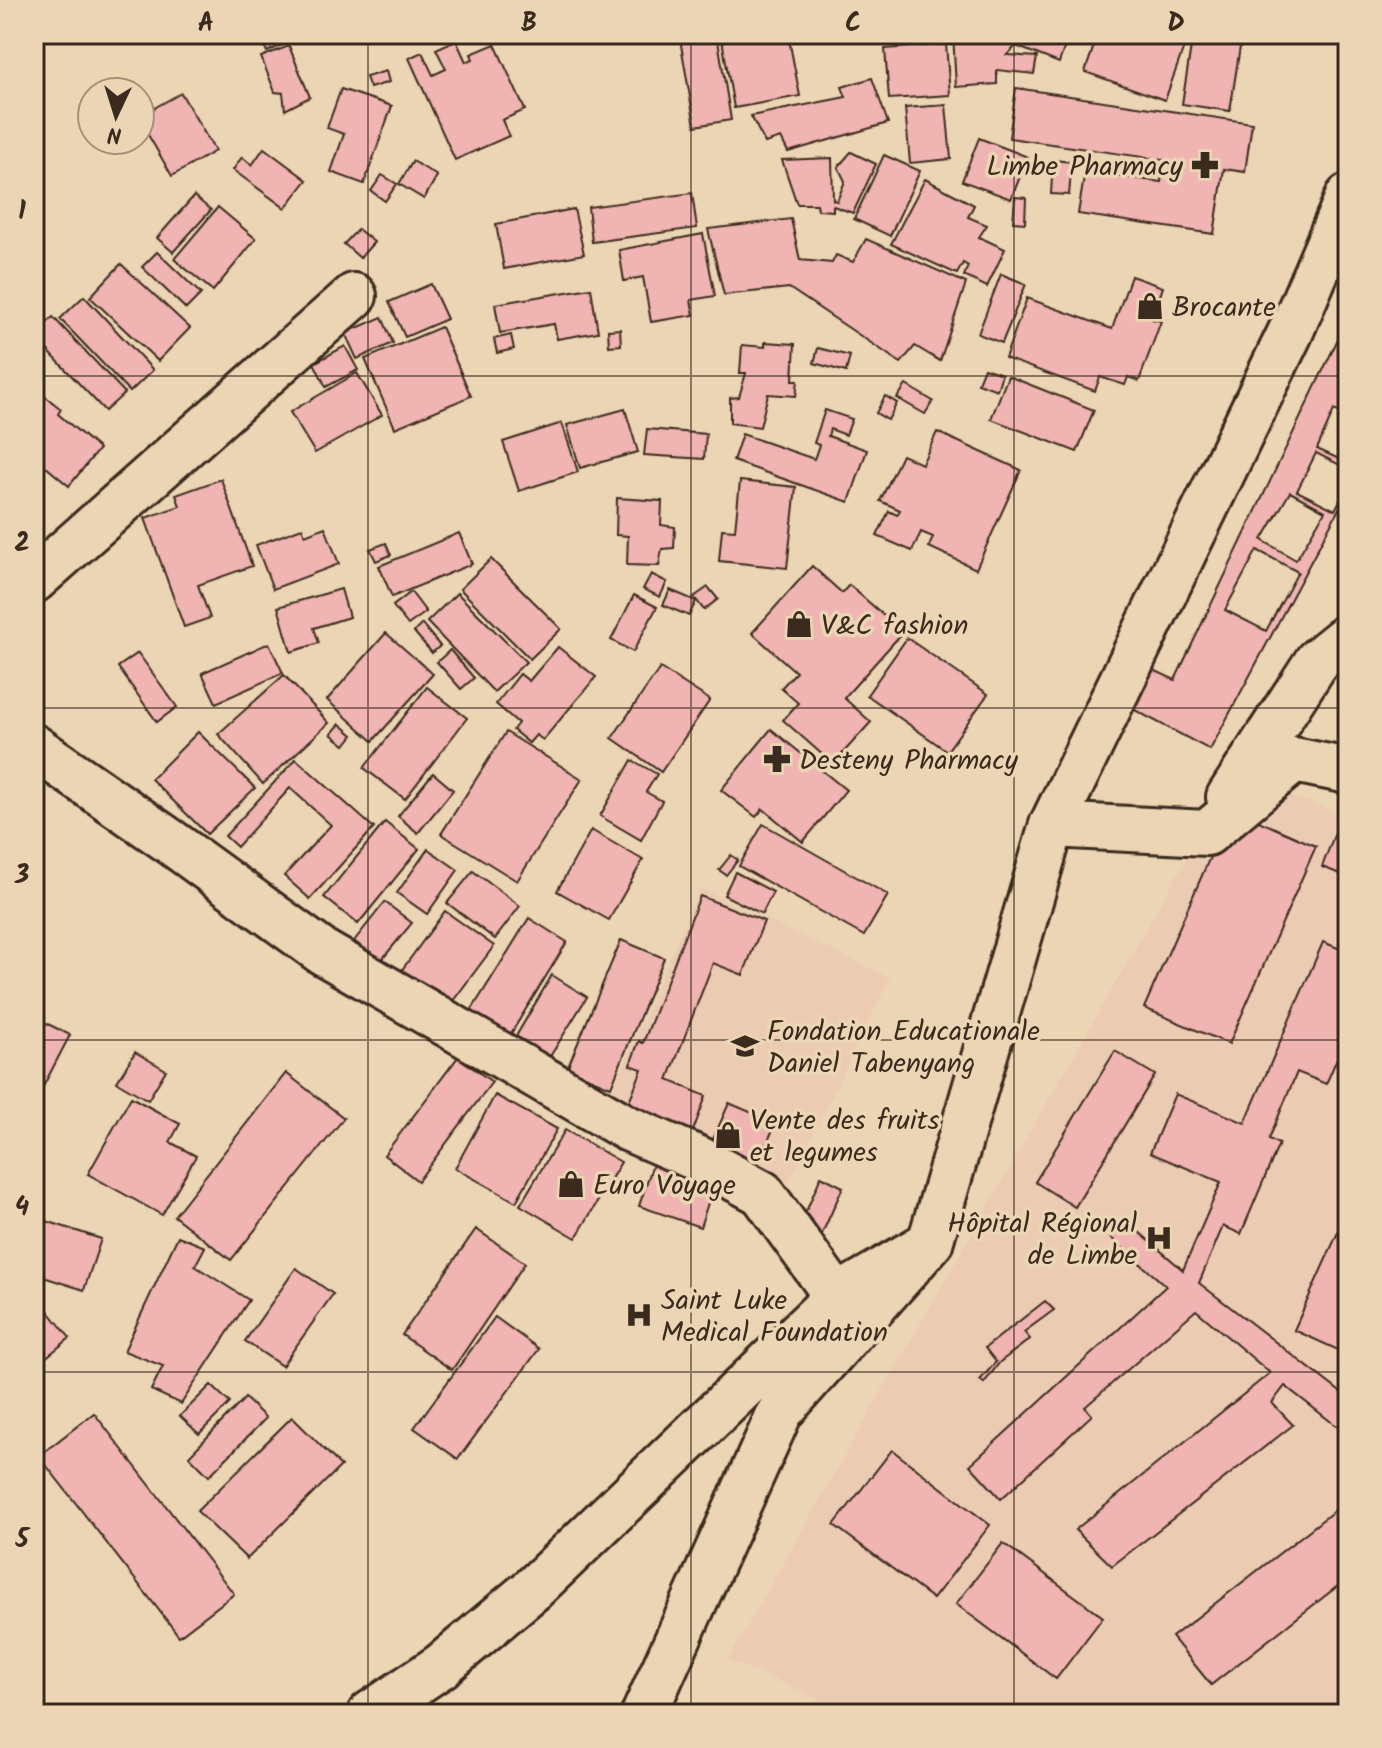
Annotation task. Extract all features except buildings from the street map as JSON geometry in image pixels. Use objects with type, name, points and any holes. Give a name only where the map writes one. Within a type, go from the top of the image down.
[{"type":"main road","points":[[644,1714],[780,1412],[930,1243],[1052,825],[1291,331],[1348,197]]},
{"type":"main road","points":[[34,580],[354,296]]},
{"type":"main road","points":[[1207,833],[1317,661],[1348,636]]},
{"type":"main road","points":[[34,747],[321,951],[627,1128],[701,1160],[762,1193],[837,1297]]},
{"type":"main road","points":[[1052,825],[1207,833],[1294,760],[1348,771]]},
{"type":"main road","points":[[370,1714],[441,1666],[534,1588],[837,1297],[930,1243]]},
{"type":"shaded area","name":"Hôpital Régional de Limbe","points":[[1234,776],[1348,816],[1348,1714],[809,1714],[817,1698],[728,1660]]},
{"type":"shaded area","name":"Fondation Educationale Daniel Tabenyang","points":[[700,888],[890,978],[789,1183],[605,1108]]},
{"type":"place","name":"Limbe Pharmacy","points":[[1205,165]]},
{"type":"place","name":"Brocante","points":[[1150,306]]},
{"type":"place","name":"V&C fashion","points":[[799,624]]},
{"type":"place","name":"Desteny Pharmacy","points":[[777,759]]},
{"type":"place","name":"Fondation Educationale Daniel Tabenyang","points":[[745,1046]]},
{"type":"place","name":"Vente des fruits et legumes","points":[[728,1135]]},
{"type":"place","name":"Euro Voyage","points":[[571,1184]]},
{"type":"place","name":"Hôpital Régional de Limbe","points":[[1159,1238]]},
{"type":"place","name":"Saint Luke Medical Foundation","points":[[639,1315]]}]
